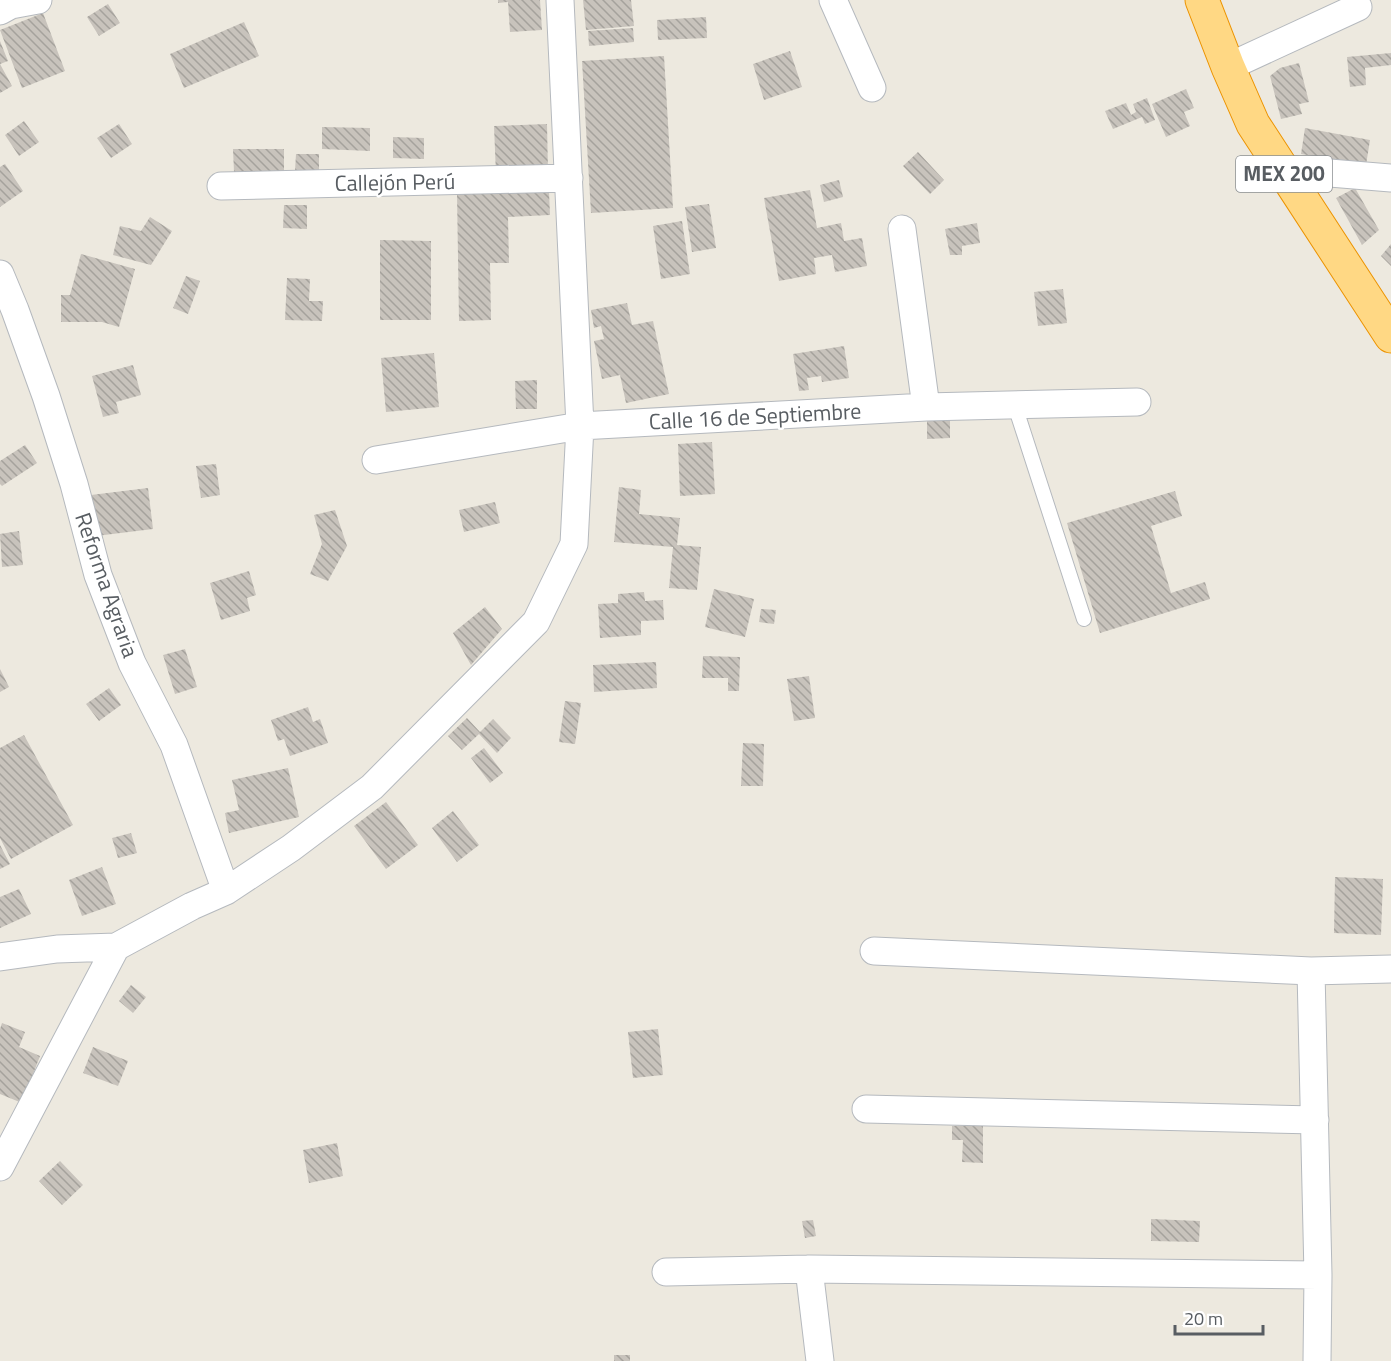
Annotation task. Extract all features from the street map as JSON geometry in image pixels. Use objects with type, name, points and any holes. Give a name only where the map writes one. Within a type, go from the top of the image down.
[{"type":"highway","name":"MEX 200","points":[[1202,0],[1227,67],[1252,124],[1391,336]]},
{"type":"street","points":[[0,11],[11,4],[38,0]]},
{"type":"street","points":[[0,957],[57,948],[116,947],[192,906],[226,891],[291,848],[372,787],[536,622],[574,544],[580,426],[560,0]]},
{"type":"street","points":[[833,0],[872,88]]},
{"type":"street","points":[[1227,67],[1358,7]]},
{"type":"street","points":[[1281,169],[1391,178]]},
{"type":"street","name":"Callejón Perú","points":[[221,186],[569,178]]},
{"type":"street","points":[[902,229],[926,407]]},
{"type":"street","name":"Reforma Agraria","points":[[0,274],[50,407],[74,484],[98,575],[132,663],[174,745],[226,891]]},
{"type":"street","name":"Calle 16 de Septiembre","points":[[376,460],[580,426],[926,407],[1137,402]]},
{"type":"street","points":[[0,1167],[116,947]]},
{"type":"street","points":[[874,951],[1311,971],[1391,969]]},
{"type":"street","points":[[1311,971],[1318,1275],[1317,1361]]},
{"type":"street","points":[[866,1109],[1315,1120]]},
{"type":"street","points":[[666,1272],[809,1269],[1318,1275]]},
{"type":"street","points":[[809,1269],[820,1361]]},
{"type":"lane","points":[[1015,405],[1084,619]]},
{"type":"building","points":[[498,0],[540,0],[542,30],[510,32],[508,2],[498,3]]},
{"type":"building","points":[[583,0],[631,0],[634,26],[586,30]]},
{"type":"building","points":[[108,4],[120,23],[99,36],[87,17]]},
{"type":"building","points":[[43,13],[65,71],[22,88],[0,30]]},
{"type":"building","points":[[706,17],[707,38],[658,40],[657,20]]},
{"type":"building","points":[[244,22],[259,56],[184,88],[170,54]]},
{"type":"building","points":[[633,28],[634,42],[589,46],[588,31]]},
{"type":"building","points":[[0,41],[8,61],[0,64]]},
{"type":"building","points":[[790,51],[802,87],[764,100],[753,64]]},
{"type":"building","points":[[1391,53],[1391,65],[1365,68],[1366,85],[1350,87],[1347,57]]},
{"type":"building","points":[[664,56],[673,208],[591,213],[582,61]]},
{"type":"building","points":[[1299,63],[1309,102],[1299,104],[1302,114],[1281,119],[1270,76],[1280,68]]},
{"type":"building","points":[[0,64],[12,86],[0,93]]},
{"type":"building","points":[[1186,89],[1194,108],[1184,112],[1190,126],[1166,137],[1152,104]]},
{"type":"building","points":[[1147,98],[1155,120],[1145,124],[1142,117],[1113,129],[1105,111],[1126,103],[1131,115],[1136,112],[1133,104]]},
{"type":"building","points":[[24,121],[39,142],[19,156],[5,135]]},
{"type":"building","points":[[119,124],[132,144],[111,158],[97,138]]},
{"type":"building","points":[[547,124],[548,172],[496,174],[494,126]]},
{"type":"building","points":[[322,127],[370,128],[370,151],[322,149]]},
{"type":"building","points":[[1305,128],[1370,140],[1366,165],[1301,154]]},
{"type":"building","points":[[393,137],[424,138],[424,159],[393,158]]},
{"type":"building","points":[[233,149],[284,149],[284,171],[234,172]]},
{"type":"building","points":[[918,152],[944,180],[930,194],[903,166]]},
{"type":"building","points":[[296,154],[319,154],[319,171],[295,171]]},
{"type":"building","points":[[5,164],[23,191],[0,207],[0,167]]},
{"type":"building","points":[[839,180],[843,197],[824,202],[820,185]]},
{"type":"building","points":[[1355,188],[1379,230],[1362,245],[1336,198]]},
{"type":"building","points":[[810,190],[817,228],[841,223],[844,241],[862,238],[867,266],[835,272],[832,255],[814,258],[816,274],[779,281],[764,198]]},
{"type":"building","points":[[549,191],[550,215],[508,217],[509,263],[490,263],[491,320],[459,321],[457,193]]},
{"type":"building","points":[[709,204],[716,248],[692,252],[685,207]]},
{"type":"building","points":[[284,205],[307,205],[307,229],[283,228]]},
{"type":"building","points":[[150,217],[172,231],[151,265],[113,255],[120,226],[141,231]]},
{"type":"building","points":[[682,221],[690,274],[661,279],[653,226]]},
{"type":"building","points":[[977,223],[980,243],[962,246],[962,255],[950,255],[945,229]]},
{"type":"building","points":[[380,240],[431,241],[431,320],[380,320]]},
{"type":"building","points":[[1391,244],[1391,266],[1381,256]]},
{"type":"building","points":[[81,254],[135,269],[119,327],[102,322],[61,322],[61,295],[70,295]]},
{"type":"building","points":[[186,276],[200,281],[188,314],[173,308]]},
{"type":"building","points":[[287,278],[310,279],[309,301],[323,301],[322,321],[285,320]]},
{"type":"building","points":[[1063,289],[1067,323],[1038,326],[1034,292]]},
{"type":"building","points":[[627,303],[632,325],[653,321],[669,394],[626,403],[620,375],[602,379],[594,341],[604,339],[601,326],[594,328],[591,310]]},
{"type":"building","points":[[844,346],[849,378],[822,382],[821,376],[807,378],[809,390],[799,391],[793,354]]},
{"type":"building","points":[[434,353],[439,407],[386,412],[381,358]]},
{"type":"building","points":[[133,365],[141,395],[116,402],[119,413],[103,417],[92,376]]},
{"type":"building","points":[[537,380],[537,409],[516,409],[515,381]]},
{"type":"building","points":[[927,419],[950,419],[950,438],[927,439]]},
{"type":"building","points":[[712,442],[715,494],[680,496],[678,444]]},
{"type":"building","points":[[25,445],[37,463],[2,486],[0,484],[0,461]]},
{"type":"building","points":[[216,464],[220,495],[201,498],[196,466]]},
{"type":"building","points":[[619,487],[641,490],[639,514],[680,518],[677,545],[701,547],[697,590],[669,588],[673,547],[614,542]]},
{"type":"building","points":[[148,488],[153,529],[96,536],[91,495]]},
{"type":"building","points":[[1175,491],[1182,516],[1151,526],[1171,593],[1205,582],[1210,599],[1100,633],[1067,523]]},
{"type":"building","points":[[495,502],[500,523],[464,532],[459,510]]},
{"type":"building","points":[[335,510],[347,546],[328,581],[310,574],[322,544],[314,515]]},
{"type":"building","points":[[19,531],[23,565],[2,567],[0,534]]},
{"type":"building","points":[[249,571],[256,595],[247,598],[250,611],[221,620],[210,583]]},
{"type":"building","points":[[714,589],[754,599],[745,637],[705,627]]},
{"type":"building","points":[[644,592],[645,601],[663,600],[664,620],[641,621],[641,635],[600,638],[598,604],[618,603],[618,594]]},
{"type":"building","points":[[485,607],[502,629],[471,665],[453,633]]},
{"type":"building","points":[[761,609],[776,610],[774,624],[759,622]]},
{"type":"building","points":[[185,649],[197,687],[175,694],[163,655]]},
{"type":"building","points":[[703,656],[740,657],[739,691],[728,691],[728,678],[702,678]]},
{"type":"building","points":[[656,662],[657,688],[594,692],[593,665]]},
{"type":"building","points":[[0,669],[9,687],[0,692]]},
{"type":"building","points":[[809,676],[815,718],[794,721],[787,679]]},
{"type":"building","points":[[109,688],[121,705],[99,721],[86,704]]},
{"type":"building","points":[[565,701],[581,703],[575,744],[559,742]]},
{"type":"building","points":[[308,707],[313,722],[320,719],[328,743],[290,756],[284,739],[278,741],[271,720]]},
{"type":"building","points":[[467,718],[480,732],[493,719],[511,738],[497,753],[479,734],[462,750],[448,736]]},
{"type":"building","points":[[24,735],[73,825],[11,859],[0,838],[0,748]]},
{"type":"building","points":[[743,743],[764,744],[763,786],[741,786]]},
{"type":"building","points":[[484,748],[503,773],[490,783],[471,758]]},
{"type":"building","points":[[288,768],[299,817],[229,833],[225,813],[239,810],[232,780]]},
{"type":"building","points":[[386,802],[418,845],[386,869],[354,826]]},
{"type":"building","points":[[453,811],[479,845],[457,862],[432,828]]},
{"type":"building","points":[[131,833],[137,853],[118,858],[112,838]]},
{"type":"building","points":[[0,845],[10,864],[0,869]]},
{"type":"building","points":[[102,867],[116,904],[82,916],[69,880]]},
{"type":"building","points":[[1335,877],[1383,879],[1381,935],[1334,933]]},
{"type":"building","points":[[19,889],[31,914],[0,928],[0,897]]},
{"type":"building","points":[[131,985],[146,997],[133,1013],[119,1001]]},
{"type":"building","points":[[2,1023],[25,1032],[19,1047],[40,1056],[22,1103],[0,1094],[0,1029]]},
{"type":"building","points":[[658,1029],[663,1075],[633,1078],[628,1032]]},
{"type":"building","points":[[93,1047],[128,1061],[118,1086],[83,1073]]},
{"type":"building","points":[[952,1126],[983,1126],[983,1163],[962,1162],[963,1140],[952,1140]]},
{"type":"building","points":[[337,1143],[343,1176],[309,1183],[303,1150]]},
{"type":"building","points":[[60,1161],[83,1185],[62,1205],[39,1181]]},
{"type":"building","points":[[1151,1219],[1200,1221],[1199,1242],[1151,1241]]},
{"type":"building","points":[[813,1220],[816,1236],[805,1238],[802,1221]]},
{"type":"building","points":[[614,1355],[630,1355],[630,1361],[614,1361]]}]
